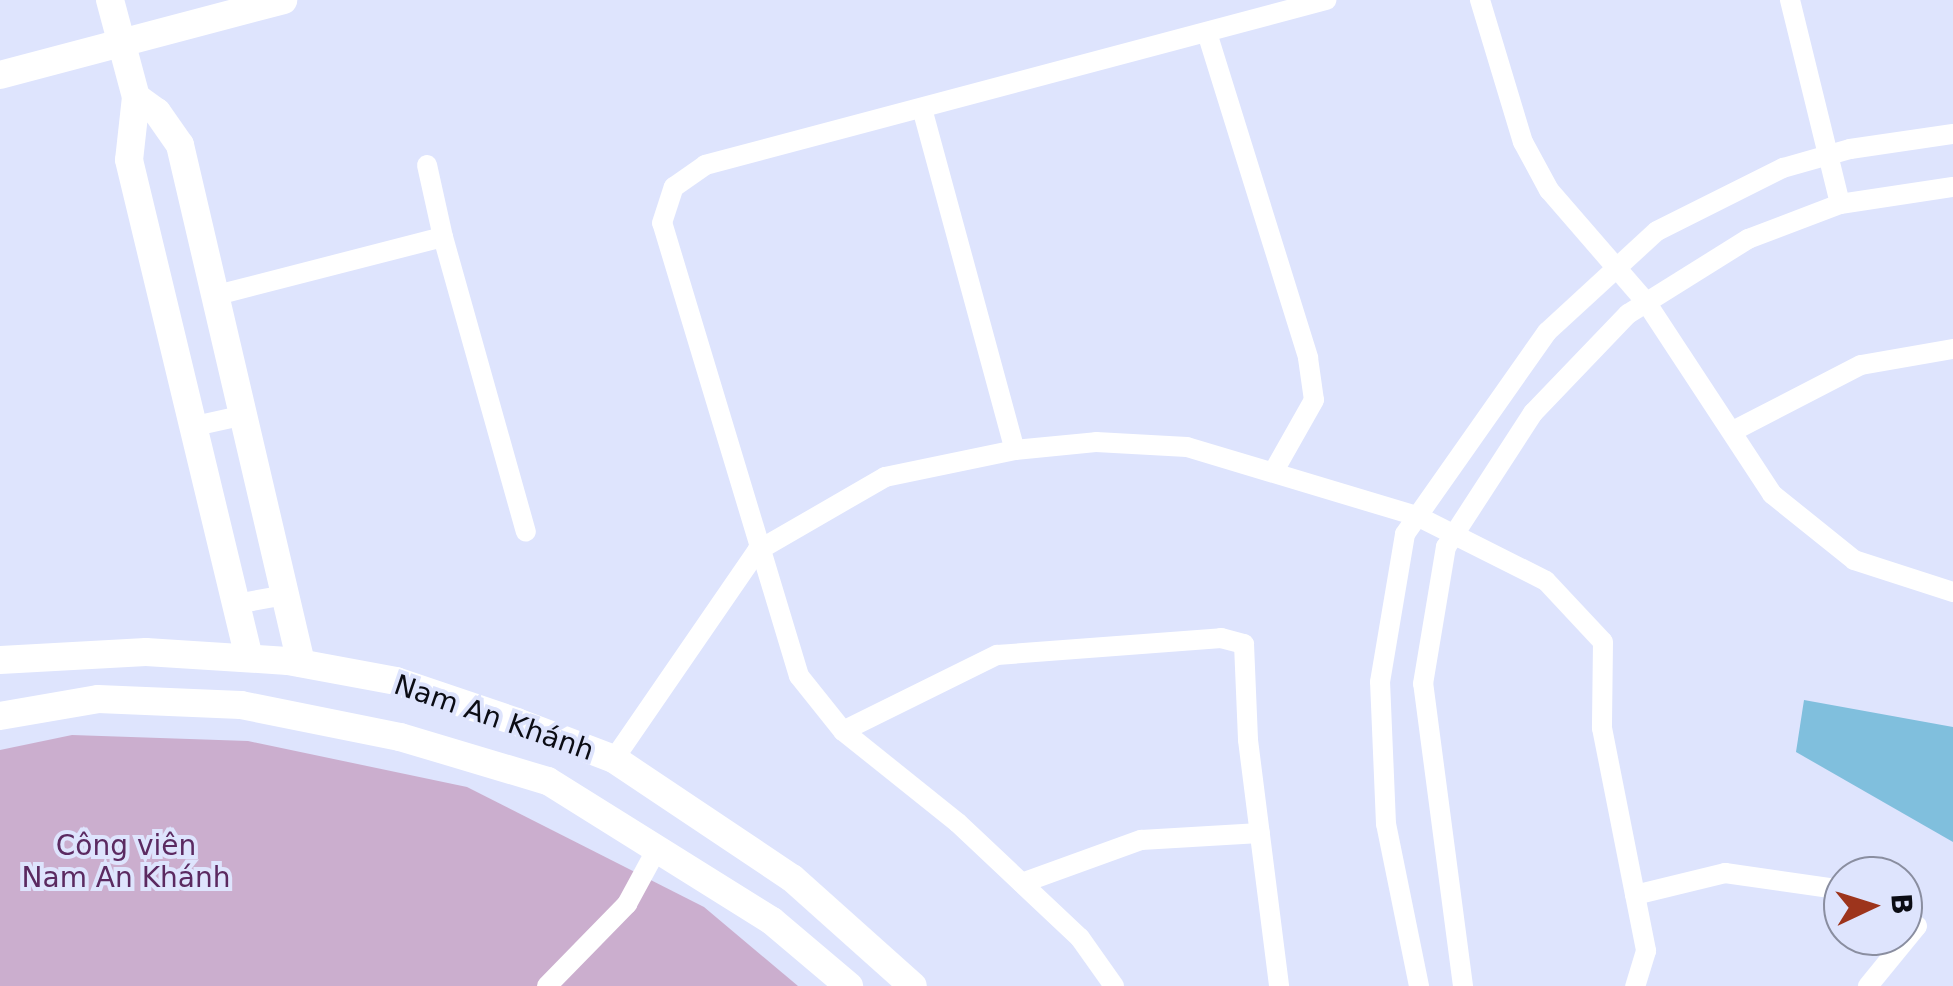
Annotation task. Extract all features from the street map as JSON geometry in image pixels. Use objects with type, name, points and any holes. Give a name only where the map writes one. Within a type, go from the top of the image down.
[{"type":"street","points":[[110,0],[136,97],[129,160],[249,658]]},
{"type":"street","points":[[0,75],[283,0]]},
{"type":"street","points":[[1114,986],[1080,938],[842,731],[798,676],[662,223],[674,187],[705,165],[922,112],[1208,36],[1326,0]]},
{"type":"street","points":[[1480,0],[1522,142],[1549,190],[1646,302],[1772,494],[1854,560],[1953,592]]},
{"type":"street","points":[[1790,0],[1840,204]]},
{"type":"street","points":[[1208,36],[1308,358],[1314,400],[1275,469]]},
{"type":"street","points":[[136,97],[158,112],[180,145],[301,663]]},
{"type":"street","points":[[922,112],[1015,450]]},
{"type":"street","points":[[1418,986],[1386,824],[1380,682],[1406,534],[1416,516],[1546,332],[1658,231],[1782,168],[1953,134]]},
{"type":"street","points":[[426,165],[526,532]]},
{"type":"street","points":[[1463,986],[1423,684],[1446,547],[1534,413],[1646,302],[1748,239],[1840,204],[1953,187]]},
{"type":"street","points":[[217,296],[443,237]]},
{"type":"street","points":[[1732,432],[1860,365],[1953,349]]},
{"type":"street","points":[[194,426],[245,416]]},
{"type":"street","points":[[614,759],[758,551],[884,477],[1015,450],[1096,442],[1187,446],[1275,469],[1416,516],[1546,581],[1603,642],[1602,728],[1646,951],[1635,986]]},
{"type":"street","points":[[236,604],[286,594]]},
{"type":"street","points":[[842,731],[997,655],[1203,639],[1244,644],[1278,986]]},
{"type":"street","name":"Nam An Khánh","points":[[0,660],[146,652],[301,663],[396,682],[614,759],[792,878],[913,986]]},
{"type":"street","name":"Nam An Khánh","points":[[0,716],[98,699],[241,704],[400,737],[548,781],[772,920],[849,986]]},
{"type":"street","points":[[1022,884],[1142,840],[1260,833]]},
{"type":"street","points":[[546,986],[627,904],[658,848]]},
{"type":"street","points":[[1635,895],[1725,873],[1823,887]]},
{"type":"street","points":[[1868,986],[1893,956]]},
{"type":"green space","name":"Công viên Nam An Khánh","points":[[72,735],[248,741],[467,787],[704,907],[798,986],[0,986],[0,750]]},
{"type":"water","points":[[1804,700],[1953,727],[1953,842],[1796,752]]}]
